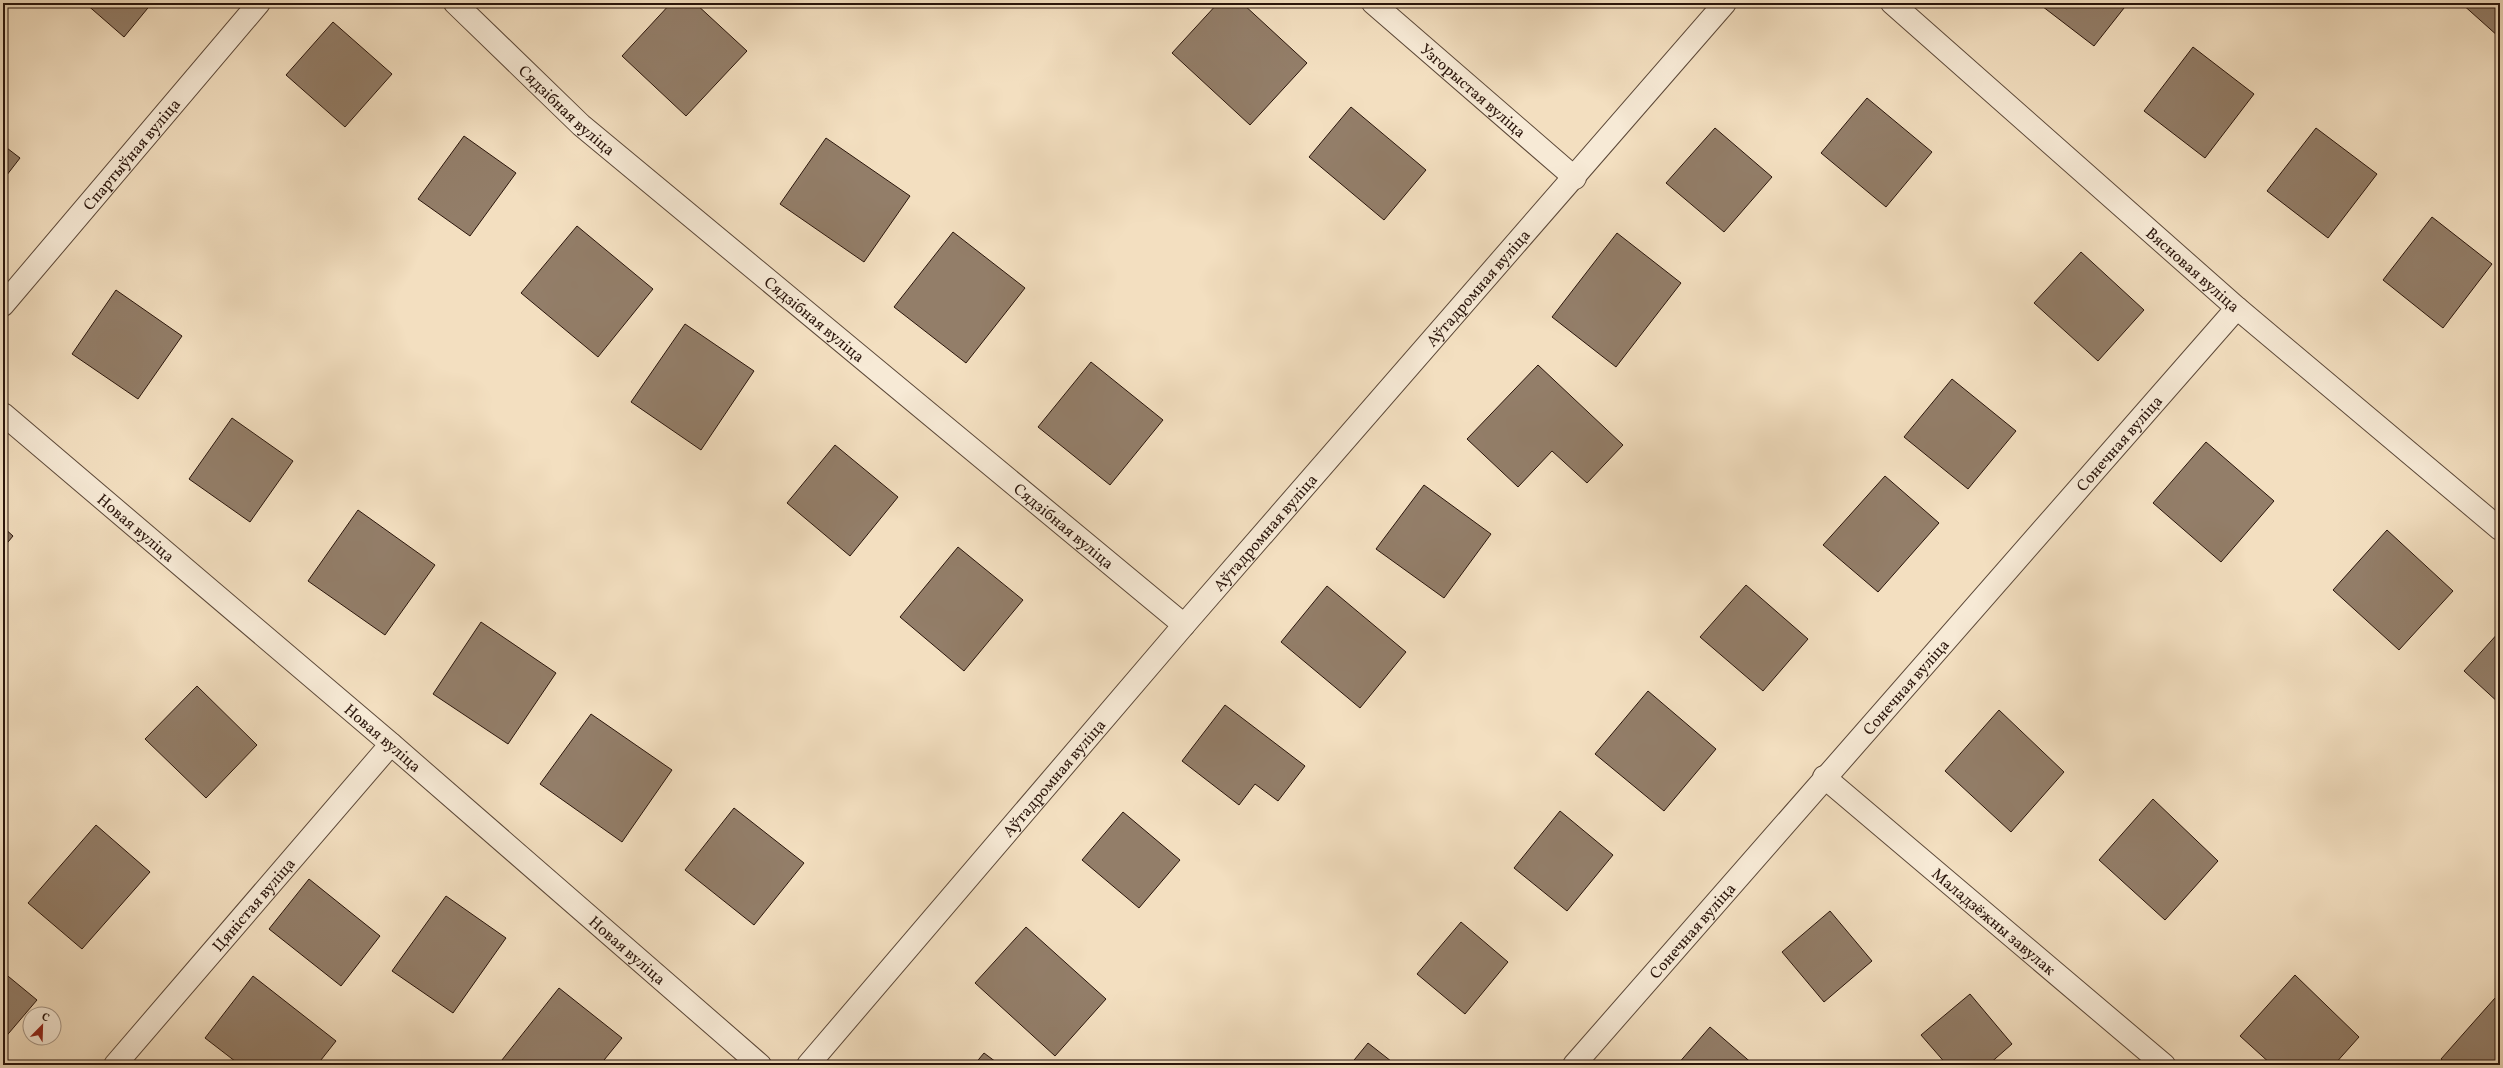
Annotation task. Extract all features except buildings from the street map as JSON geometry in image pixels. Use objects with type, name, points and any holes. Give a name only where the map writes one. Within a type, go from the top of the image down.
[{"type":"street","name":"Спартыўная вуліца","points":[[3,305],[259,3]]},
{"type":"street","name":"Сядзібная вуліца","points":[[456,3],[581,125],[1184,625]]},
{"type":"street","name":"Узгорыстая вуліца","points":[[1372,3],[1575,178]]},
{"type":"street","name":"Аўтадромная вуліца","points":[[808,1065],[1184,625],[1575,178],[1725,3]]},
{"type":"street","name":"Вясновая вуліца","points":[[1892,3],[2237,308],[2500,529]]},
{"type":"street","name":"Сонечная вуліца","points":[[1574,1065],[1824,777],[2237,308]]},
{"type":"street","name":"Новая вуліца","points":[[3,414],[391,744],[760,1065]]},
{"type":"street","name":"Цяністая вуліца","points":[[115,1065],[391,744]]},
{"type":"street","name":"Маладзёжны завулак","points":[[1824,777],[2164,1065]]}]
